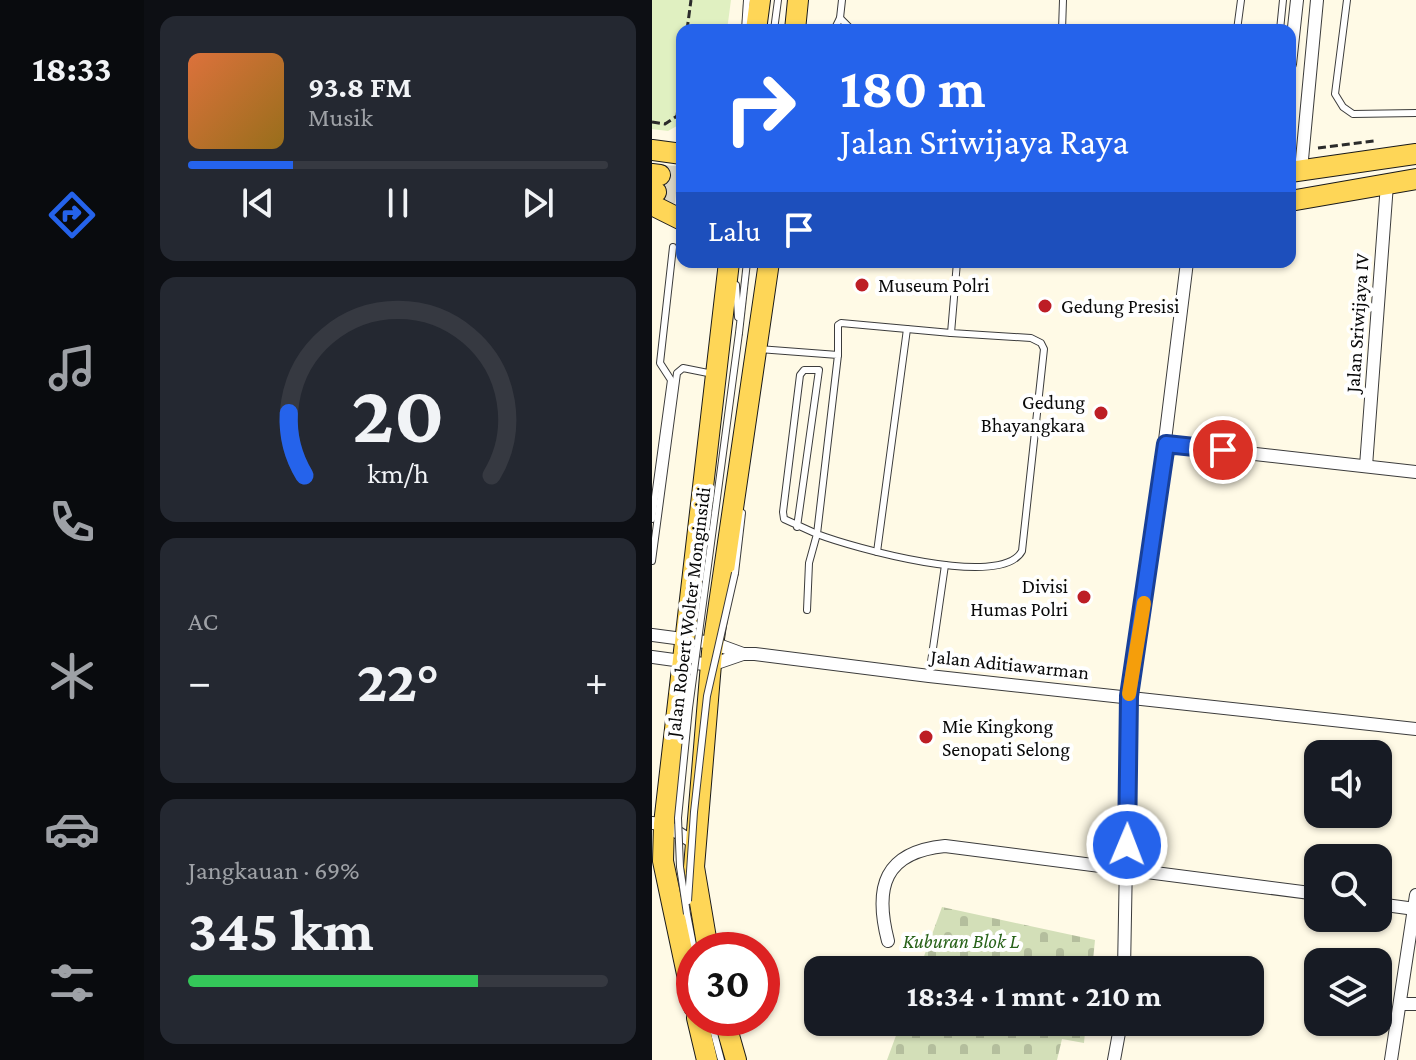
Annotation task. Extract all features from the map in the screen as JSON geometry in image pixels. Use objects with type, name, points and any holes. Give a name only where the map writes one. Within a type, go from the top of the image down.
[{"type":"main road","points":[[757,24],[760,0]]},
{"type":"main road","points":[[796,24],[798,0]]},
{"type":"main road","points":[[652,150],[676,152]]},
{"type":"main road","points":[[1297,164],[1416,154]]},
{"type":"main road","points":[[1296,200],[1416,179]]},
{"type":"main road","points":[[654,190],[676,205]]},
{"type":"main road","points":[[654,190],[676,214]]},
{"type":"main road","points":[[720,268],[727,294]]},
{"type":"main road","name":"Jalan Robert Wolter Monginsidi","points":[[678,932],[658,824],[683,660],[731,268]]},
{"type":"main road","name":"Jalan Robert Wolter Monginsidi","points":[[705,932],[694,867],[713,643],[767,272]]},
{"type":"main road","points":[[701,1036],[707,1060]]},
{"type":"main road","points":[[729,1036],[736,1060]]},
{"type":"street","points":[[1294,24],[1297,0]]},
{"type":"street","points":[[1297,164],[1317,0]]},
{"type":"street","name":"Jalan Sriwijaya IV","points":[[1366,466],[1387,184]]},
{"type":"street","points":[[1124,956],[1129,696],[1166,444],[1186,268]]},
{"type":"street","points":[[1166,444],[1416,472]]},
{"type":"street","name":"Jalan Aditiawarman","points":[[652,635],[713,643],[743,654],[1416,729]]},
{"type":"street","name":"Jalan Aditiawarman","points":[[652,657],[711,665],[743,654]]},
{"type":"street","points":[[658,824],[696,844]]},
{"type":"street","points":[[888,941],[881,900],[888,873],[895,864],[933,847],[945,846],[1304,892]]},
{"type":"street","points":[[1391,1060],[1416,895]]},
{"type":"street","points":[[1392,906],[1415,909]]},
{"type":"street","points":[[1400,1004],[1416,1004]]},
{"type":"street","points":[[1114,1060],[1118,1036]]},
{"type":"lane","points":[[745,24],[747,0]]},
{"type":"lane","points":[[775,24],[778,0]]},
{"type":"lane","points":[[803,24],[805,0]]},
{"type":"lane","points":[[837,24],[842,0]]},
{"type":"lane","points":[[1062,24],[1063,0]]},
{"type":"lane","points":[[1238,24],[1241,0]]},
{"type":"lane","points":[[1281,24],[1283,0]]},
{"type":"lane","points":[[1347,0],[1335,94],[1338,102],[1353,114],[1416,113]]},
{"type":"lane","points":[[840,18],[846,24]]},
{"type":"lane","points":[[673,247],[660,367],[673,373]]},
{"type":"lane","points":[[733,268],[739,333]]},
{"type":"lane","points":[[690,932],[680,867],[678,818],[689,708],[746,268]]},
{"type":"lane","points":[[951,333],[956,268]]},
{"type":"lane","points":[[807,610],[809,563],[817,534],[839,324],[1031,338],[1041,343],[1044,349],[1022,551],[1016,559],[999,565],[945,565],[877,552],[842,544],[817,534],[797,527],[784,519],[800,375],[804,370],[819,370]]},
{"type":"lane","points":[[877,552],[907,329]]},
{"type":"lane","points":[[797,527],[821,354]]},
{"type":"lane","points":[[746,481],[756,360],[838,355]]},
{"type":"lane","points":[[652,519],[673,373],[683,368],[717,375]]},
{"type":"lane","points":[[652,561],[673,373]]},
{"type":"lane","points":[[687,914],[705,711],[735,573],[742,511]]},
{"type":"lane","points":[[929,676],[945,565]]},
{"type":"lane","points":[[715,1036],[721,1060]]},
{"type":"path","points":[[688,24],[691,0]]},
{"type":"path","points":[[652,122],[665,124],[676,117]]},
{"type":"path","points":[[1297,164],[1387,139]]},
{"type":"green space","points":[[652,0],[731,0],[728,24],[676,24],[676,126],[668,131],[652,129]]},
{"type":"green space","name":"Kuburan Blok L","points":[[942,907],[1095,940],[1093,956],[924,956]]},
{"type":"green space","points":[[896,1036],[1085,1036],[1084,1043],[1062,1039],[1057,1060],[887,1060]]},
{"type":"tunnel","points":[[660,175],[676,176]]},
{"type":"tunnel","points":[[656,192],[676,194]]},
{"type":"slow traffic","points":[[1129,694],[1144,603]]},
{"type":"place","name":"Museum Polri","points":[[862,285]]},
{"type":"place","name":"Gedung Presisi","points":[[1045,306]]},
{"type":"place","name":"Gedung Bhayangkara","points":[[1101,413]]},
{"type":"place","name":"Divisi Humas Polri","points":[[1084,597]]},
{"type":"place","name":"Mie Kingkong Senopati Selong","points":[[926,737]]},
{"type":"route","points":[[1127,845],[1129,696],[1166,444],[1223,450]]}]
